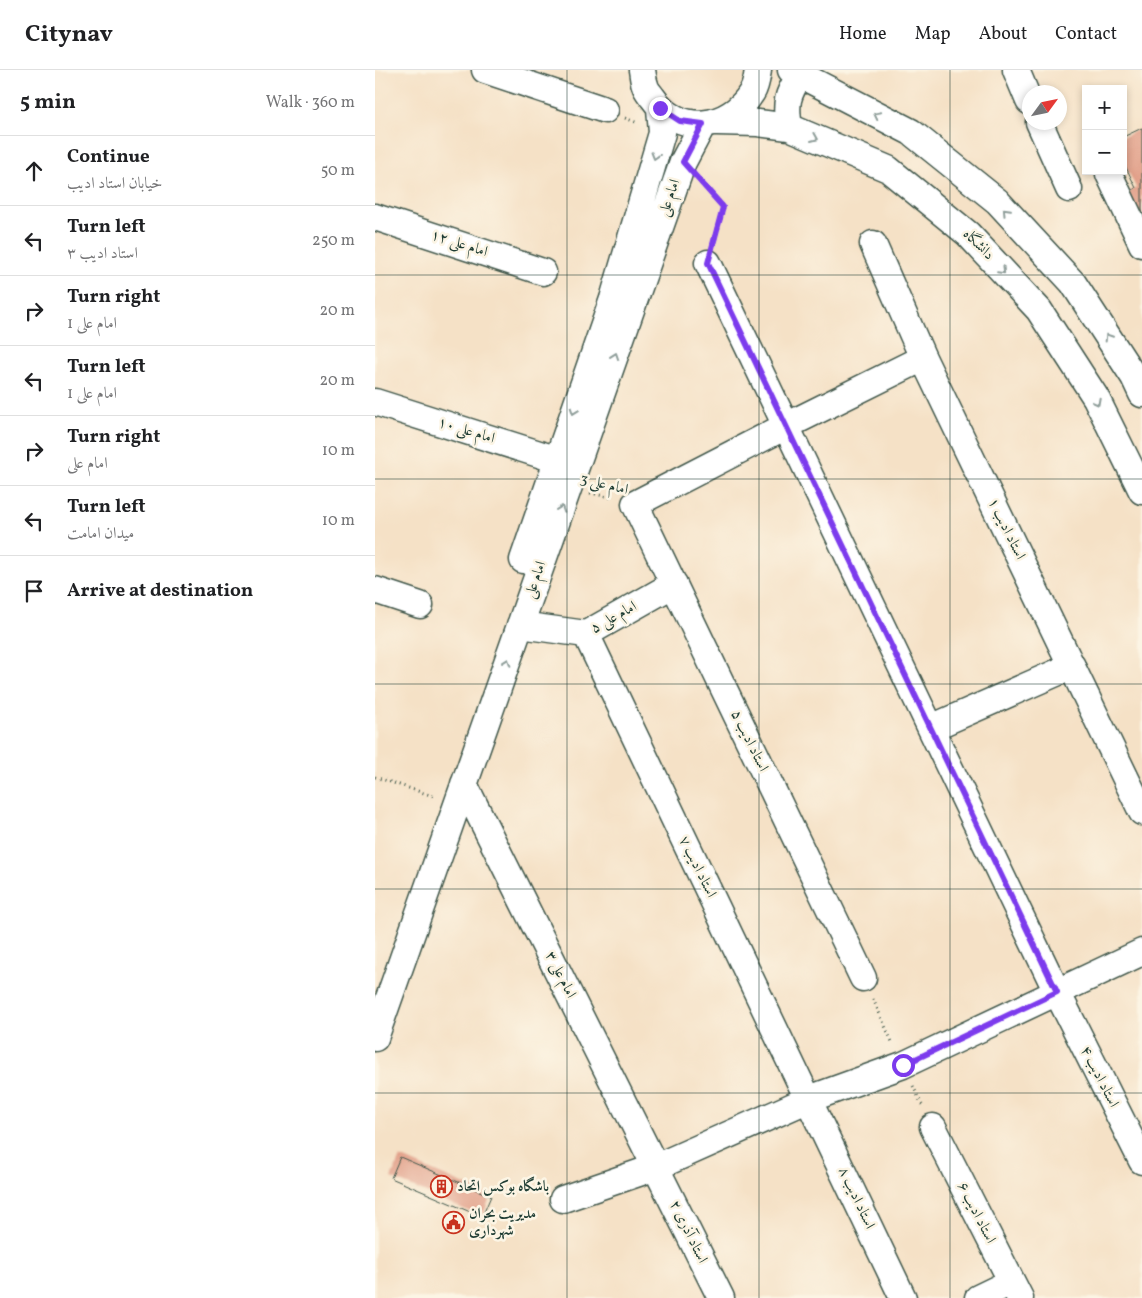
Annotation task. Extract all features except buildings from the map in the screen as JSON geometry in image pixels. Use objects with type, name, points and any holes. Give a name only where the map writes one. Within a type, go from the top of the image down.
[{"type":"street","points":[[485,70],[605,110]]},
{"type":"street","points":[[642,70],[645,87],[661,121]]},
{"type":"street","points":[[710,123],[738,110],[753,91],[758,70]]},
{"type":"street","points":[[1016,70],[1022,85]]},
{"type":"street","points":[[789,127],[786,107],[796,73],[911,132],[997,201],[1073,282],[1134,377],[1142,394]]},
{"type":"street","name":"دانشگاه","points":[[661,121],[758,123],[789,127],[888,169],[969,234],[1039,310],[1135,458],[1142,491]]},
{"type":"street","name":"امام علی","points":[[375,996],[613,299],[661,121]]},
{"type":"street","name":"امام علی","points":[[375,1038],[683,162],[710,123]]},
{"type":"street","points":[[1043,130],[1069,189]]},
{"type":"street","points":[[1109,175],[1142,244]]},
{"type":"street","name":"امام علی ۱۲","points":[[375,217],[543,272]]},
{"type":"street","name":"استاد ادیب ۱","points":[[873,244],[923,358],[1142,812]]},
{"type":"street","name":"استاد ادیب ۴","points":[[708,263],[1057,992],[1142,1161]]},
{"type":"street","points":[[635,504],[923,358]]},
{"type":"street","name":"امام علی ۱۰","points":[[375,402],[558,460]]},
{"type":"street","name":"استاد ادیب ۵","points":[[635,504],[863,978]]},
{"type":"street","name":"امام علی ۵","points":[[520,625],[586,634],[674,584]]},
{"type":"street","points":[[375,590],[420,605]]},
{"type":"street","name":"استاد ادیب ۷","points":[[586,634],[809,1099]]},
{"type":"street","points":[[931,728],[1072,666]]},
{"type":"street","name":"امام علی ۳","points":[[465,784],[656,1167]]},
{"type":"street","points":[[563,1199],[656,1167],[809,1099],[903,1065],[1142,952]]},
{"type":"street","name":"استاد ادیب ۸","points":[[809,1099],[903,1298]]},
{"type":"street","name":"استاد ادیب ۶","points":[[933,1127],[1016,1290]]},
{"type":"street","name":"استاد آذری ۲","points":[[656,1167],[721,1298]]},
{"type":"street","points":[[978,1298],[1016,1290]]},
{"type":"path","points":[[605,110],[661,121]]},
{"type":"path","points":[[683,162],[723,207],[708,263]]},
{"type":"path","name":"امام علی 3","points":[[568,487],[635,504]]},
{"type":"path","points":[[375,777],[443,799]]},
{"type":"place","name":"باشگاه بوکس اتحاد","points":[[441,1187]]},
{"type":"place","name":"مدیریت بحران شهرداری","points":[[453,1223]]},
{"type":"route","points":[[660,108],[680,121],[703,124],[683,162],[723,207],[708,263],[1057,992],[903,1065]]}]
